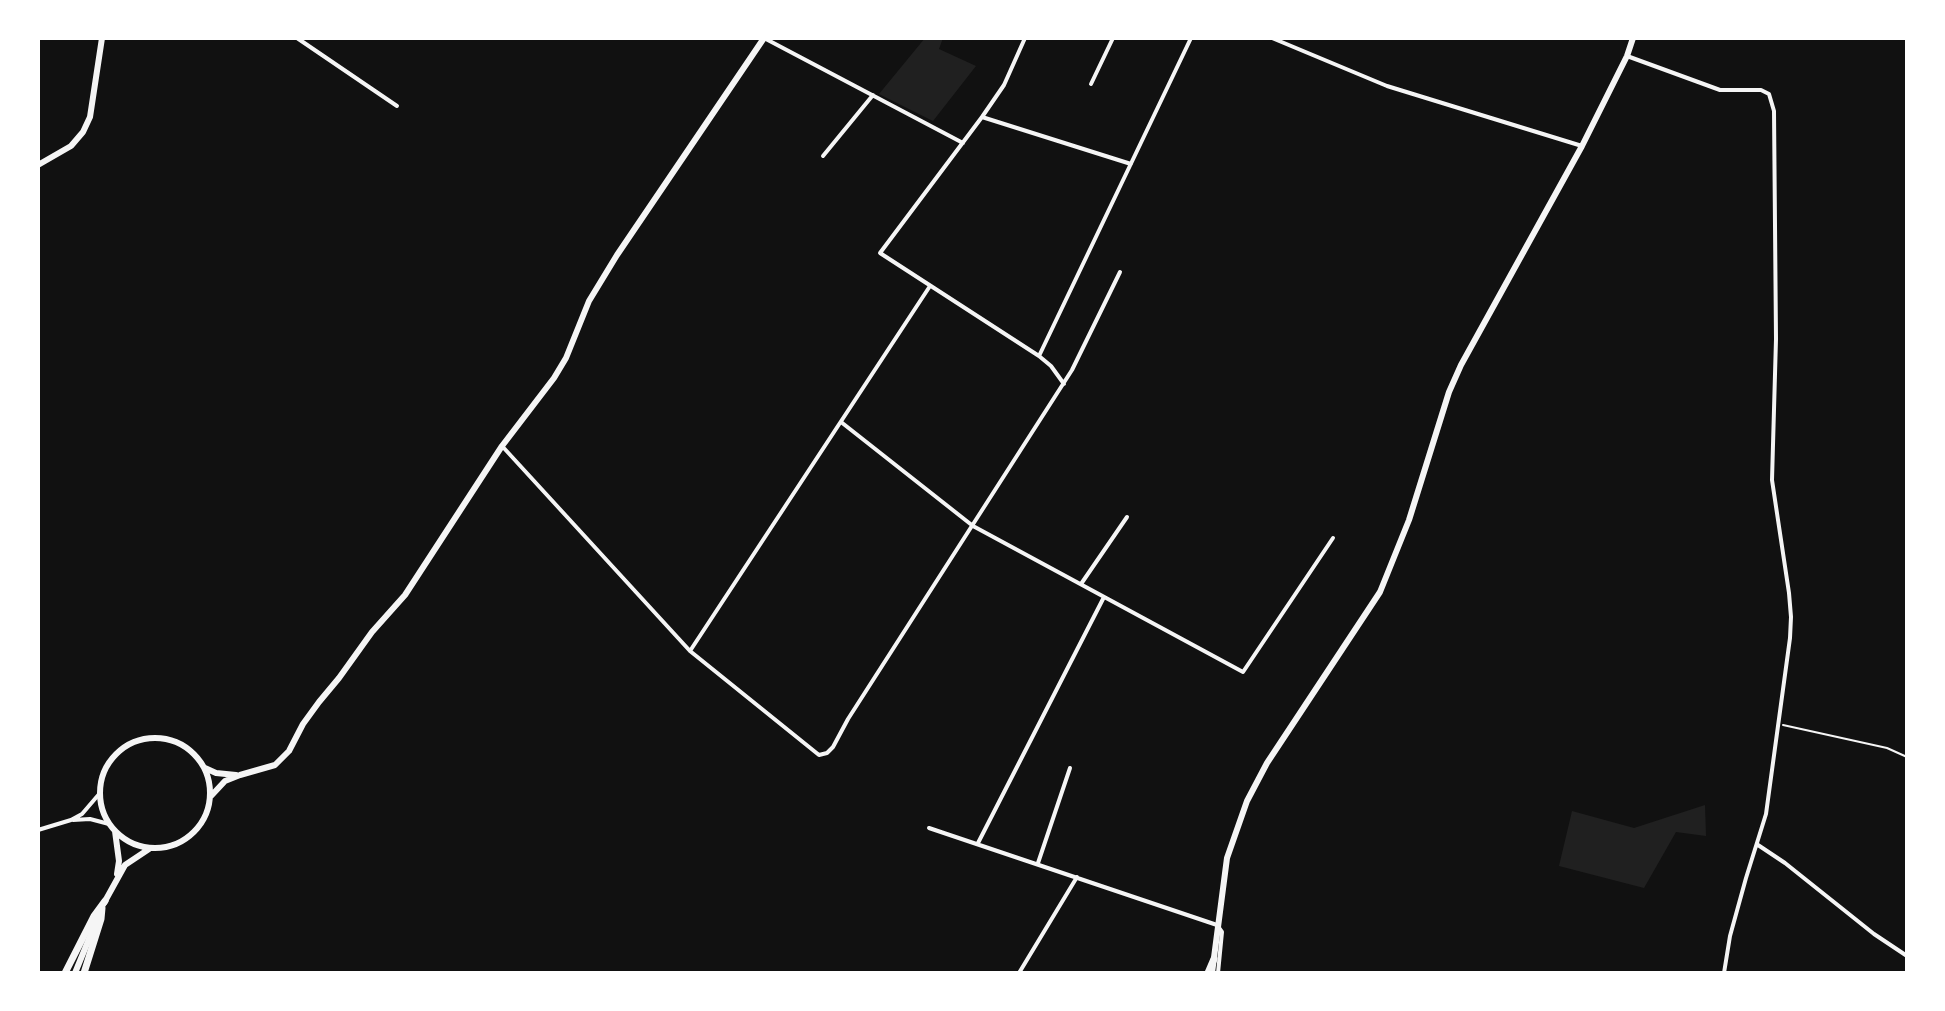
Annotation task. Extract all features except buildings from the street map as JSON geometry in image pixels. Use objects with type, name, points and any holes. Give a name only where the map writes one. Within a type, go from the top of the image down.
[{"type":"highway","points":[[65,973],[94,916],[104,904]]},
{"type":"highway","points":[[84,973],[104,904]]},
{"type":"highway","points":[[1213,973],[1214,959]]},
{"type":"street","points":[[38,165],[71,146],[83,132],[90,117],[102,38]]},
{"type":"street","points":[[297,38],[397,106]]},
{"type":"street","points":[[211,796],[225,781],[275,765],[289,751],[319,702],[372,632],[405,595],[502,446],[554,378],[566,358],[589,301],[617,255],[764,38],[963,143]]},
{"type":"street","points":[[1025,38],[1004,85],[880,253],[1039,356],[1064,384]]},
{"type":"street","points":[[1091,84],[1113,38]]},
{"type":"street","points":[[1039,356],[1191,38]]},
{"type":"street","points":[[1272,38],[1387,86],[1582,146]]},
{"type":"street","points":[[1214,959],[1227,858],[1247,801],[1267,763],[1380,592],[1409,520],[1449,392],[1461,365],[1582,146],[1633,38]]},
{"type":"street","points":[[1627,56],[1720,90],[1761,90],[1769,94],[1774,111],[1776,339],[1772,480],[1791,617],[1790,638],[1772,786],[1730,936],[1724,973]]},
{"type":"street","points":[[823,156],[873,95]]},
{"type":"street","points":[[982,117],[1131,164]]},
{"type":"street","points":[[502,446],[690,651],[819,755],[827,753],[1064,384],[1120,272]]},
{"type":"street","points":[[690,651],[930,286]]},
{"type":"street","points":[[841,422],[973,526],[1243,672],[1333,538]]},
{"type":"street","points":[[1081,584],[1127,517]]},
{"type":"street","points":[[978,843],[1104,597]]},
{"type":"street","points":[[150,737],[167,738],[195,754],[205,768],[211,796],[208,811],[201,824],[179,843],[150,848],[137,845],[125,840],[109,824],[102,809],[102,776],[109,762],[134,741],[150,737]]},
{"type":"street","points":[[205,768],[216,773],[240,775]]},
{"type":"street","points":[[1038,863],[1070,768]]},
{"type":"street","points":[[38,830],[82,814],[100,793]]},
{"type":"street","points":[[71,820],[90,819],[109,824]]},
{"type":"street","points":[[929,828],[1217,925],[1222,932],[1213,973]]},
{"type":"street","points":[[115,831],[119,861],[115,881]]},
{"type":"street","points":[[1758,844],[1907,956]]},
{"type":"street","points":[[75,973],[115,881],[125,865],[150,848]]},
{"type":"street","points":[[1019,973],[1077,877]]},
{"type":"path","points":[[1778,724],[1887,748],[1907,757]]},
{"type":"shaded area","points":[[925,38],[943,38],[939,49],[976,66],[933,121],[879,94]]},
{"type":"shaded area","points":[[1705,805],[1706,836],[1676,832],[1644,888],[1559,866],[1572,811],[1634,828]]}]
